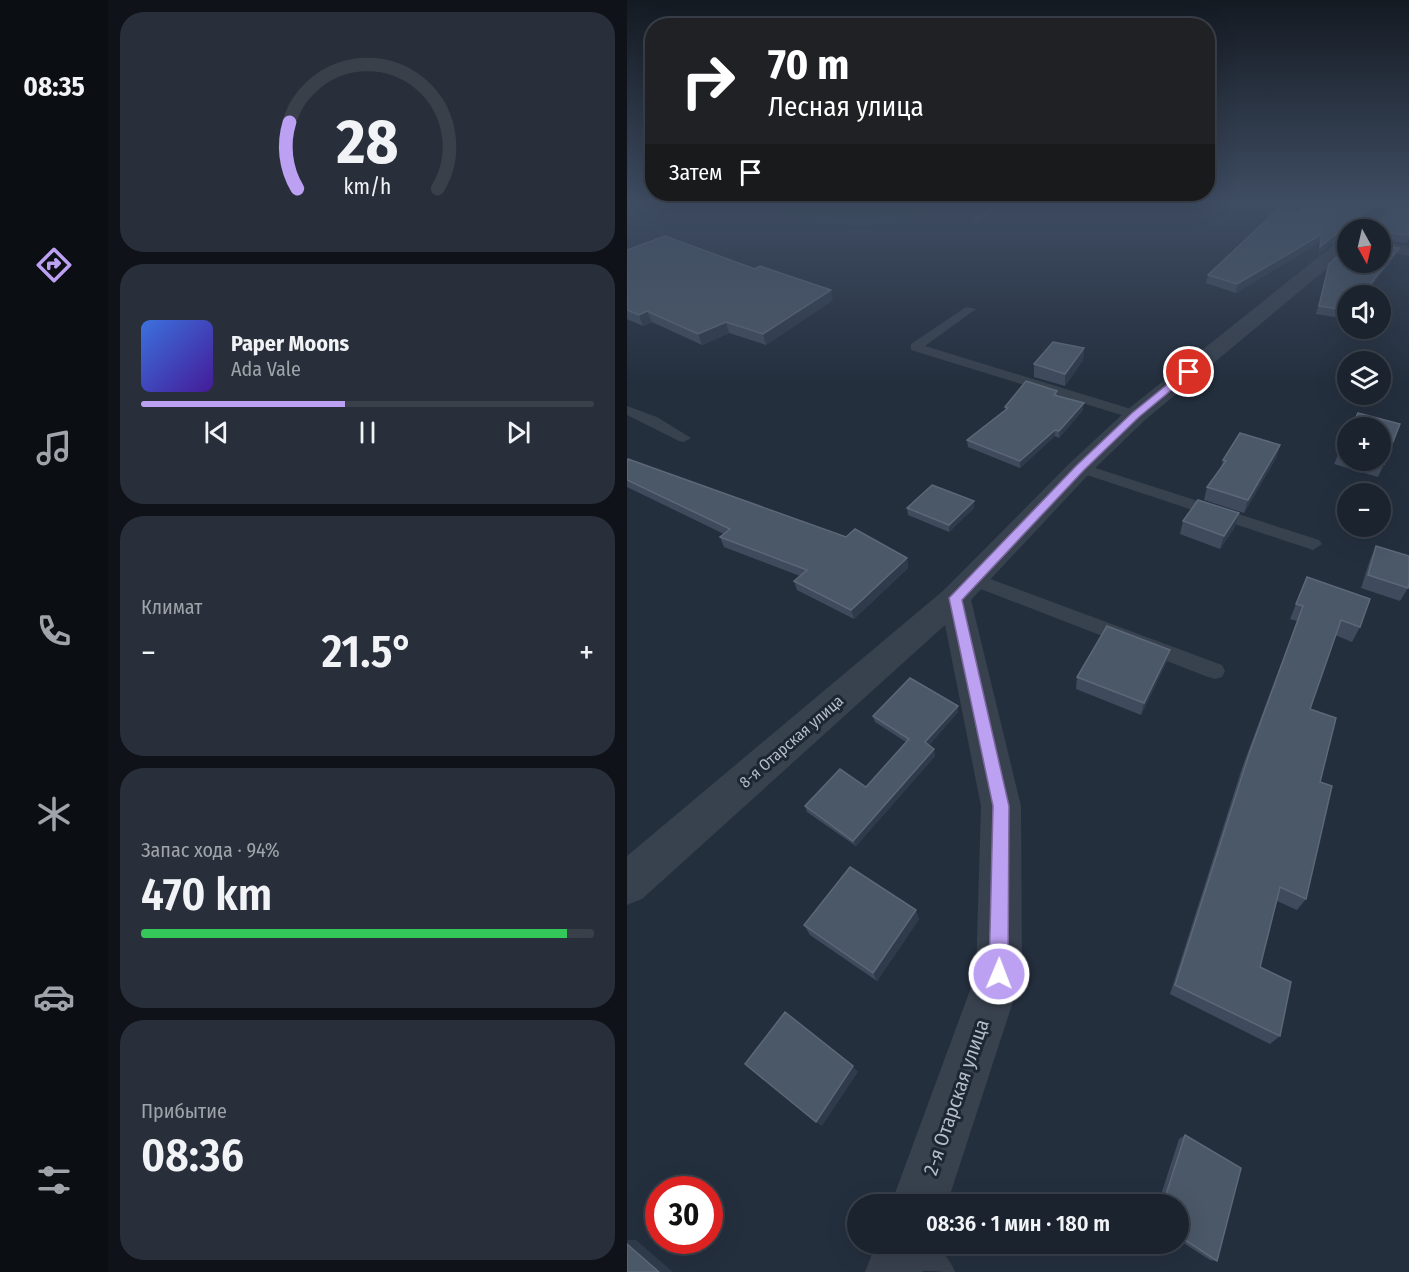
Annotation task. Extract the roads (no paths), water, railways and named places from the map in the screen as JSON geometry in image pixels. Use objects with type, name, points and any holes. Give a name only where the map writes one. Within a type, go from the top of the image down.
[{"type":"street","name":"8-я Отарская улица","points":[[627,884],[965,589],[1080,468],[1136,415],[1322,263]]},
{"type":"street","name":"2-я Отарская улица","points":[[929,1194],[999,974],[1001,806],[965,589]]},
{"type":"lane","points":[[970,309],[915,347],[1136,415]]},
{"type":"lane","points":[[627,410],[652,420],[684,438]]},
{"type":"lane","points":[[1080,468],[1313,544]]},
{"type":"lane","points":[[965,589],[1215,671]]}]
